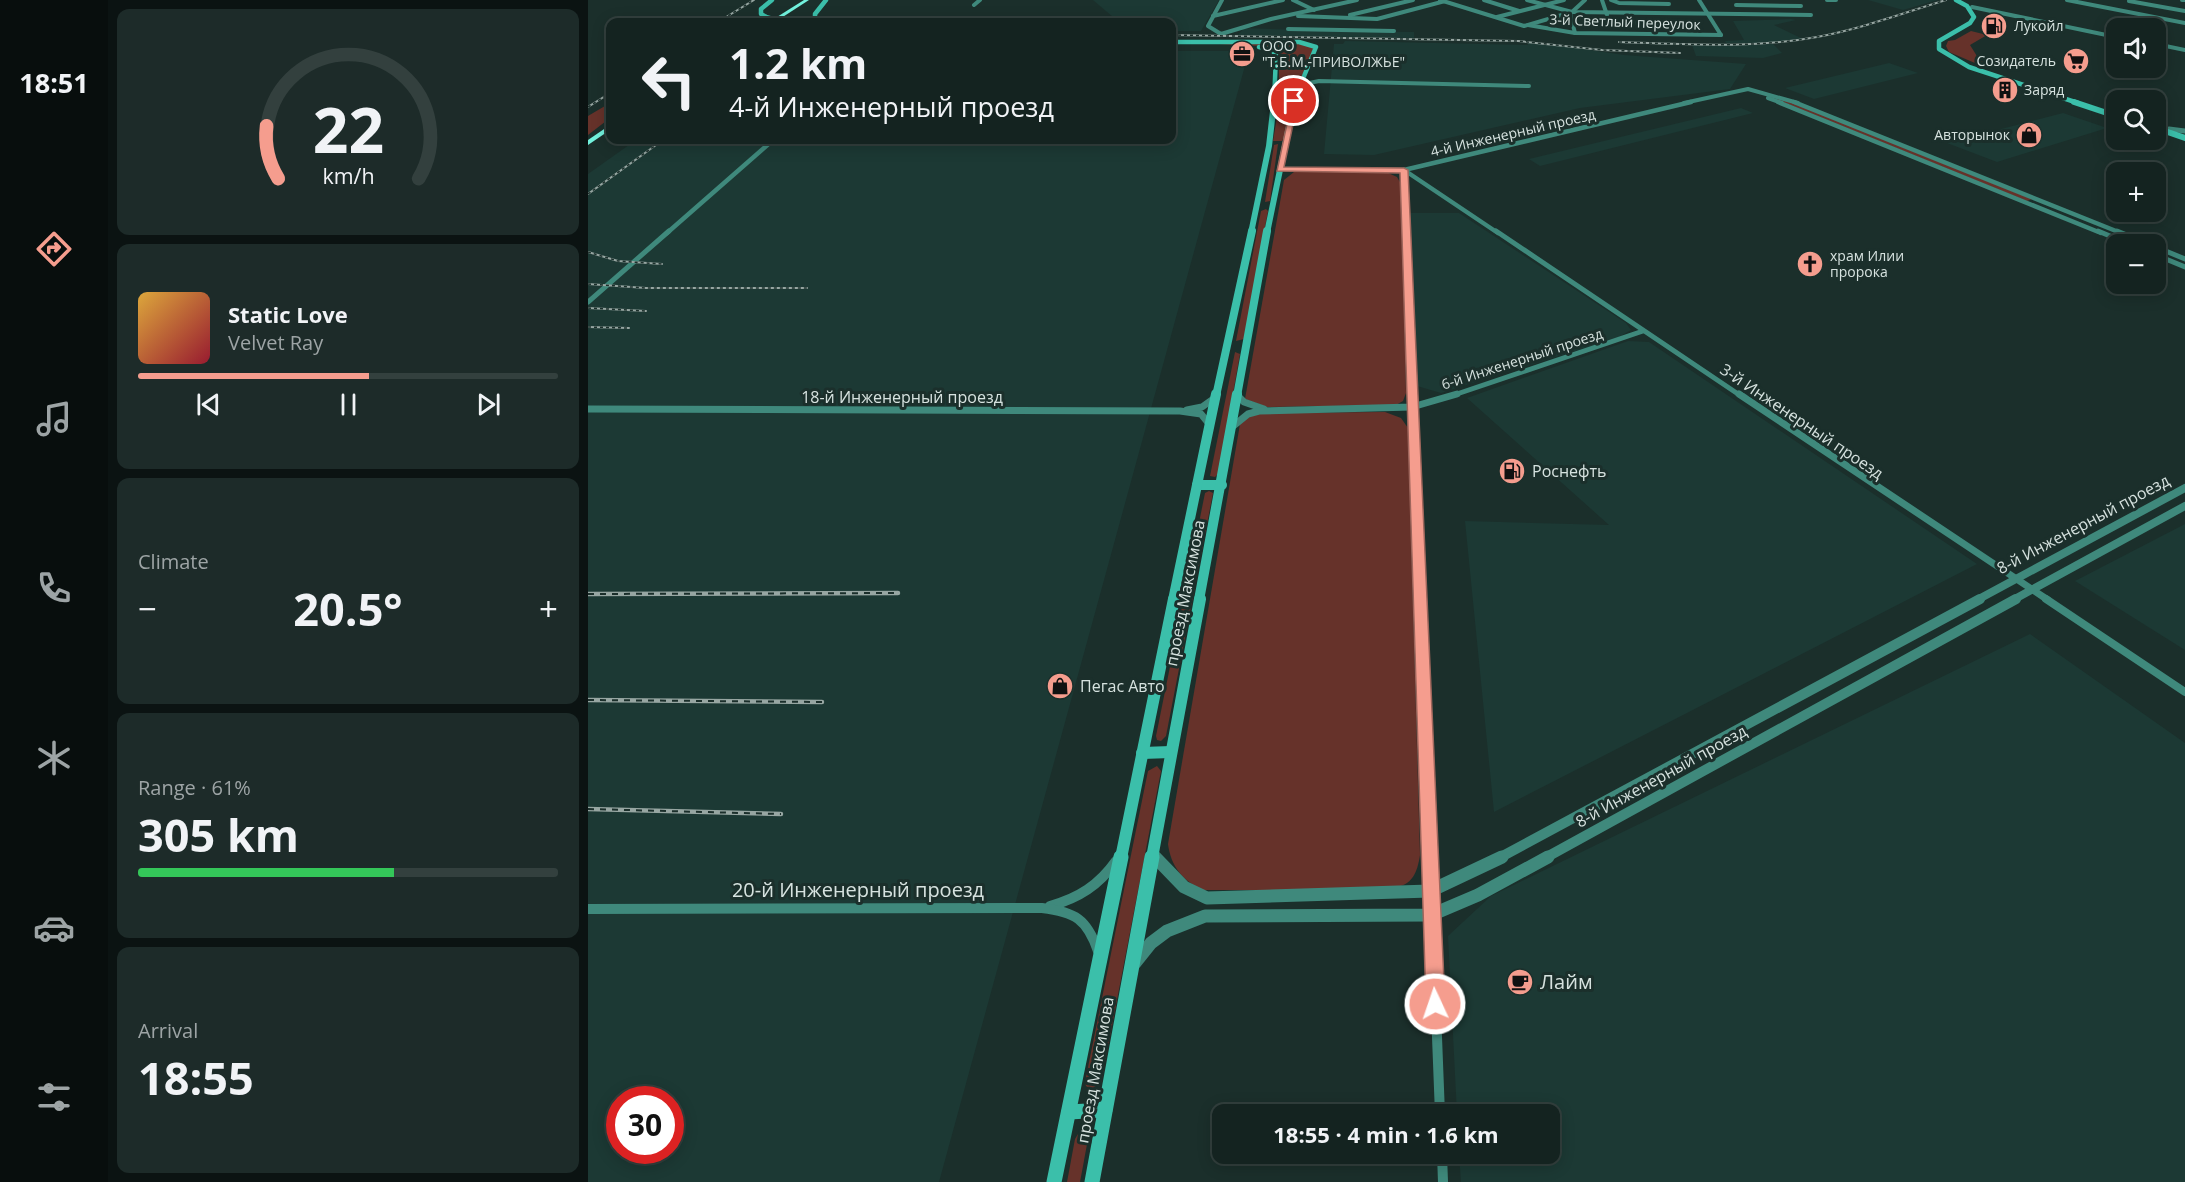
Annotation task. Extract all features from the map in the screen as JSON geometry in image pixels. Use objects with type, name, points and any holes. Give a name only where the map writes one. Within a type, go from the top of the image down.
[{"type":"highway","points":[[778,18],[807,0]]},
{"type":"highway","points":[[783,18],[812,0]]},
{"type":"highway","points":[[588,143],[606,130]]},
{"type":"highway","points":[[588,148],[606,136]]},
{"type":"main road","points":[[769,18],[760,11],[772,0]]},
{"type":"main road","points":[[815,18],[815,14],[826,0]]},
{"type":"main road","points":[[1959,1],[1978,11],[1978,18],[1976,22],[1944,40],[1943,47],[1948,54],[1998,75]]},
{"type":"main road","points":[[1959,1],[1972,12],[1974,18],[1943,37],[1939,43],[1939,49],[1961,64],[2106,111]]},
{"type":"main road","name":"проезд Максимова","points":[[1092,1182],[1154,856],[1171,752],[1272,206],[1293,105],[1316,48],[1312,44],[1299,42],[1212,44]]},
{"type":"main road","points":[[1176,44],[1212,44]]},
{"type":"main road","name":"проезд Максимова","points":[[1054,1182],[1270,142],[1275,105],[1276,55],[1268,48],[1212,44]]},
{"type":"main road","points":[[1275,105],[1293,105]]},
{"type":"main road","points":[[2166,128],[2185,134]]},
{"type":"main road","points":[[2166,129],[2185,134]]},
{"type":"main road","points":[[1270,142],[1286,142]]},
{"type":"main road","points":[[1257,206],[1272,206]]},
{"type":"main road","points":[[1226,346],[1248,345]]},
{"type":"main road","points":[[1197,485],[1222,485]]},
{"type":"main road","points":[[1142,753],[1171,752]]},
{"type":"main road","points":[[1069,1112],[1105,1110]]},
{"type":"street","points":[[974,4],[980,0]]},
{"type":"street","points":[[1222,0],[1208,26],[1221,34],[1239,27],[1357,0]]},
{"type":"street","points":[[1213,16],[1283,0]]},
{"type":"street","points":[[1293,0],[1314,10]]},
{"type":"street","points":[[1338,18],[1413,0]]},
{"type":"street","points":[[1484,0],[1520,11]]},
{"type":"street","points":[[1527,0],[1572,12],[1811,15],[1796,0]]},
{"type":"street","points":[[1496,17],[1564,0]]},
{"type":"street","points":[[1528,25],[1572,12],[1585,0]]},
{"type":"street","points":[[1602,0],[1613,34]]},
{"type":"street","points":[[1611,0],[1619,3],[1668,2],[1685,34]]},
{"type":"street","points":[[1700,0],[1709,15]]},
{"type":"street","points":[[1732,0],[1743,15]]},
{"type":"street","points":[[1827,0],[1836,0]]},
{"type":"street","points":[[2067,0],[2185,23]]},
{"type":"street","points":[[1293,14],[1377,19],[1443,1]]},
{"type":"street","name":"3-й Светлый переулок","points":[[1443,1],[1524,26],[1575,33],[1721,35],[1709,15]]},
{"type":"street","points":[[2129,1],[2185,12]]},
{"type":"street","points":[[1736,5],[1801,6]]},
{"type":"street","points":[[1978,11],[2106,35]]},
{"type":"street","points":[[1572,12],[1570,14],[1575,33]]},
{"type":"street","points":[[1335,28],[1338,18]]},
{"type":"street","points":[[1611,23],[1679,24]]},
{"type":"street","points":[[1288,29],[1335,28],[1394,31]]},
{"type":"street","points":[[2166,46],[2185,50]]},
{"type":"street","points":[[1302,81],[1529,86]]},
{"type":"street","points":[[1302,81],[1318,81]]},
{"type":"street","points":[[1748,89],[1785,98],[2124,234]]},
{"type":"street","points":[[1748,89],[2106,235]]},
{"type":"street","name":"4-й Инженерный проезд","points":[[1280,169],[1404,170],[1748,89]]},
{"type":"street","points":[[588,302],[768,144]]},
{"type":"street","points":[[1404,170],[1440,1104]]},
{"type":"street","name":"3-й Инженерный проезд","points":[[1404,170],[1643,332],[2185,692]]},
{"type":"street","points":[[2039,208],[2050,204]]},
{"type":"street","points":[[2166,253],[2184,264]]},
{"type":"street","points":[[2166,258],[2184,264]]},
{"type":"street","name":"6-й Инженерный проезд","points":[[1232,427],[1248,414],[1275,410],[1412,407],[1643,332]]},
{"type":"street","points":[[1238,396],[1251,405],[1275,410]]},
{"type":"street","points":[[1180,411],[1202,407],[1216,397]]},
{"type":"street","name":"18-й Инженерный проезд","points":[[588,410],[1180,411],[1201,414],[1210,425]]},
{"type":"street","name":"8-й Инженерный проезд","points":[[1154,856],[1182,887],[1196,895],[1207,897],[1430,891],[1472,873],[2185,488]]},
{"type":"street","name":"8-й Инженерный проезд","points":[[1131,970],[1141,954],[1159,937],[1180,924],[1205,916],[1431,915],[1478,895],[2185,506]]},
{"type":"street","points":[[2104,531],[2120,541]]},
{"type":"street","points":[[1042,908],[1071,901],[1090,891],[1107,875],[1122,852]]},
{"type":"street","name":"20-й Инженерный проезд","points":[[588,909],[1042,908],[1064,910],[1080,918],[1092,932],[1101,958]]},
{"type":"street","points":[[1442,1164],[1443,1182]]},
{"type":"shaded area","points":[[1093,0],[1219,0],[1201,31],[1176,31],[1176,18],[1114,18]]},
{"type":"shaded area","points":[[1868,0],[1938,0],[1903,10]]},
{"type":"shaded area","points":[[1796,20],[1774,25],[1803,39],[1767,43],[1726,43],[1725,41],[1744,40],[1733,21]]},
{"type":"shaded area","points":[[1244,28],[1414,32],[1414,38],[1238,35]]},
{"type":"shaded area","points":[[1971,31],[1987,35],[1970,45],[1980,61],[1998,67],[1982,66],[1949,52],[1946,46],[1948,41],[1955,40]]},
{"type":"shaded area","points":[[1345,41],[1528,45],[1528,42],[1535,42],[1624,55],[1746,64],[1730,89],[1580,108],[1374,155],[1324,154],[1334,44],[1343,44]]},
{"type":"shaded area","points":[[1298,43],[1314,47],[1292,101],[1279,101],[1279,55],[1276,51],[1259,46],[1219,44]]},
{"type":"shaded area","points":[[1773,44],[1782,53],[1763,58],[1696,56],[1692,45]]},
{"type":"shaded area","points":[[1176,51],[1249,51],[939,1182],[588,1182],[588,174],[630,144],[1176,144]]},
{"type":"shaded area","points":[[1889,63],[1918,73],[1814,99],[1785,88]]},
{"type":"shaded area","points":[[1756,91],[1790,102],[2032,199],[2027,201]]},
{"type":"shaded area","points":[[606,105],[606,121],[588,135],[588,116]]},
{"type":"shaded area","points":[[1281,108],[1288,108],[1289,111],[1284,137],[1282,141],[1273,141],[1278,111]]},
{"type":"shaded area","points":[[1741,108],[1753,113],[1540,166],[1529,159]]},
{"type":"shaded area","name":"Авторынок","points":[[2063,113],[2106,128],[1997,162],[1947,143]]},
{"type":"shaded area","points":[[1278,144],[1270,201],[1265,202],[1274,145]]},
{"type":"shaded area","points":[[1294,172],[1386,172],[1397,177],[1401,184],[1406,393],[1403,401],[1396,405],[1267,407],[1245,399],[1284,180]]},
{"type":"shaded area","points":[[1266,209],[1268,211],[1244,339],[1236,341],[1261,211]]},
{"type":"shaded area","points":[[1410,213],[1459,213],[1626,323],[1631,330],[1619,337],[1441,393],[1417,386]]},
{"type":"shaded area","points":[[1628,341],[1649,342],[1977,564],[1494,812],[1465,521],[1609,525],[1467,398]]},
{"type":"shaded area","points":[[1235,352],[1240,354],[1219,473],[1215,477],[1210,476]]},
{"type":"shaded area","points":[[1385,412],[1401,418],[1408,428],[1420,855],[1416,871],[1413,877],[1404,884],[1382,890],[1203,890],[1179,872],[1172,860],[1168,844],[1240,424],[1249,416],[1264,413]]},
{"type":"shaded area","points":[[1209,491],[1213,493],[1166,736],[1161,741],[1157,740],[1156,736],[1205,493]]},
{"type":"shaded area","points":[[2185,524],[2185,650],[2075,581]]},
{"type":"shaded area","points":[[2030,634],[2185,743],[2185,1182],[1461,1182],[1460,1164],[1560,1164],[1560,1104],[1456,1104],[1448,936],[1491,896]]},
{"type":"shaded area","points":[[1157,766],[1161,771],[1101,1083],[1091,1089],[1086,1086],[1085,1082],[1148,771]]},
{"type":"shaded area","points":[[1083,1132],[1087,1134],[1088,1139],[1080,1182],[1067,1182],[1075,1139]]},
{"type":"railway","points":[[725,18],[754,0]]},
{"type":"railway","points":[[1619,42],[1718,45],[1793,41],[1850,30],[1946,0]]},
{"type":"railway","points":[[1176,35],[1518,41],[1602,50],[1680,53]]},
{"type":"railway","points":[[588,107],[606,96]]},
{"type":"railway","points":[[588,194],[657,144]]},
{"type":"railway","points":[[588,252],[618,261],[662,264]]},
{"type":"railway","points":[[588,284],[646,288],[807,288]]},
{"type":"railway","points":[[588,308],[646,311]]},
{"type":"railway","points":[[588,327],[629,328]]},
{"type":"railway","points":[[588,594],[898,593]]},
{"type":"railway","points":[[588,700],[822,702]]},
{"type":"railway","points":[[588,809],[781,814]]},
{"type":"place","name":"Лукойл","points":[[1994,26]]},
{"type":"place","name":"ООО \"Т.Б.М.-ПРИВОЛЖЬЕ\"","points":[[1242,54]]},
{"type":"place","name":"Созидатель","points":[[2076,61]]},
{"type":"place","name":"Заряд","points":[[2005,90]]},
{"type":"place","name":"Авторынок","points":[[2029,135]]},
{"type":"place","name":"храм Илии пророка","points":[[1810,264]]},
{"type":"place","name":"Роснефть","points":[[1512,471]]},
{"type":"place","name":"Пегас Авто","points":[[1060,686]]},
{"type":"place","name":"Лайм","points":[[1520,982]]},
{"type":"route","points":[[1294,101],[1280,169],[1404,170],[1435,1004]]}]
